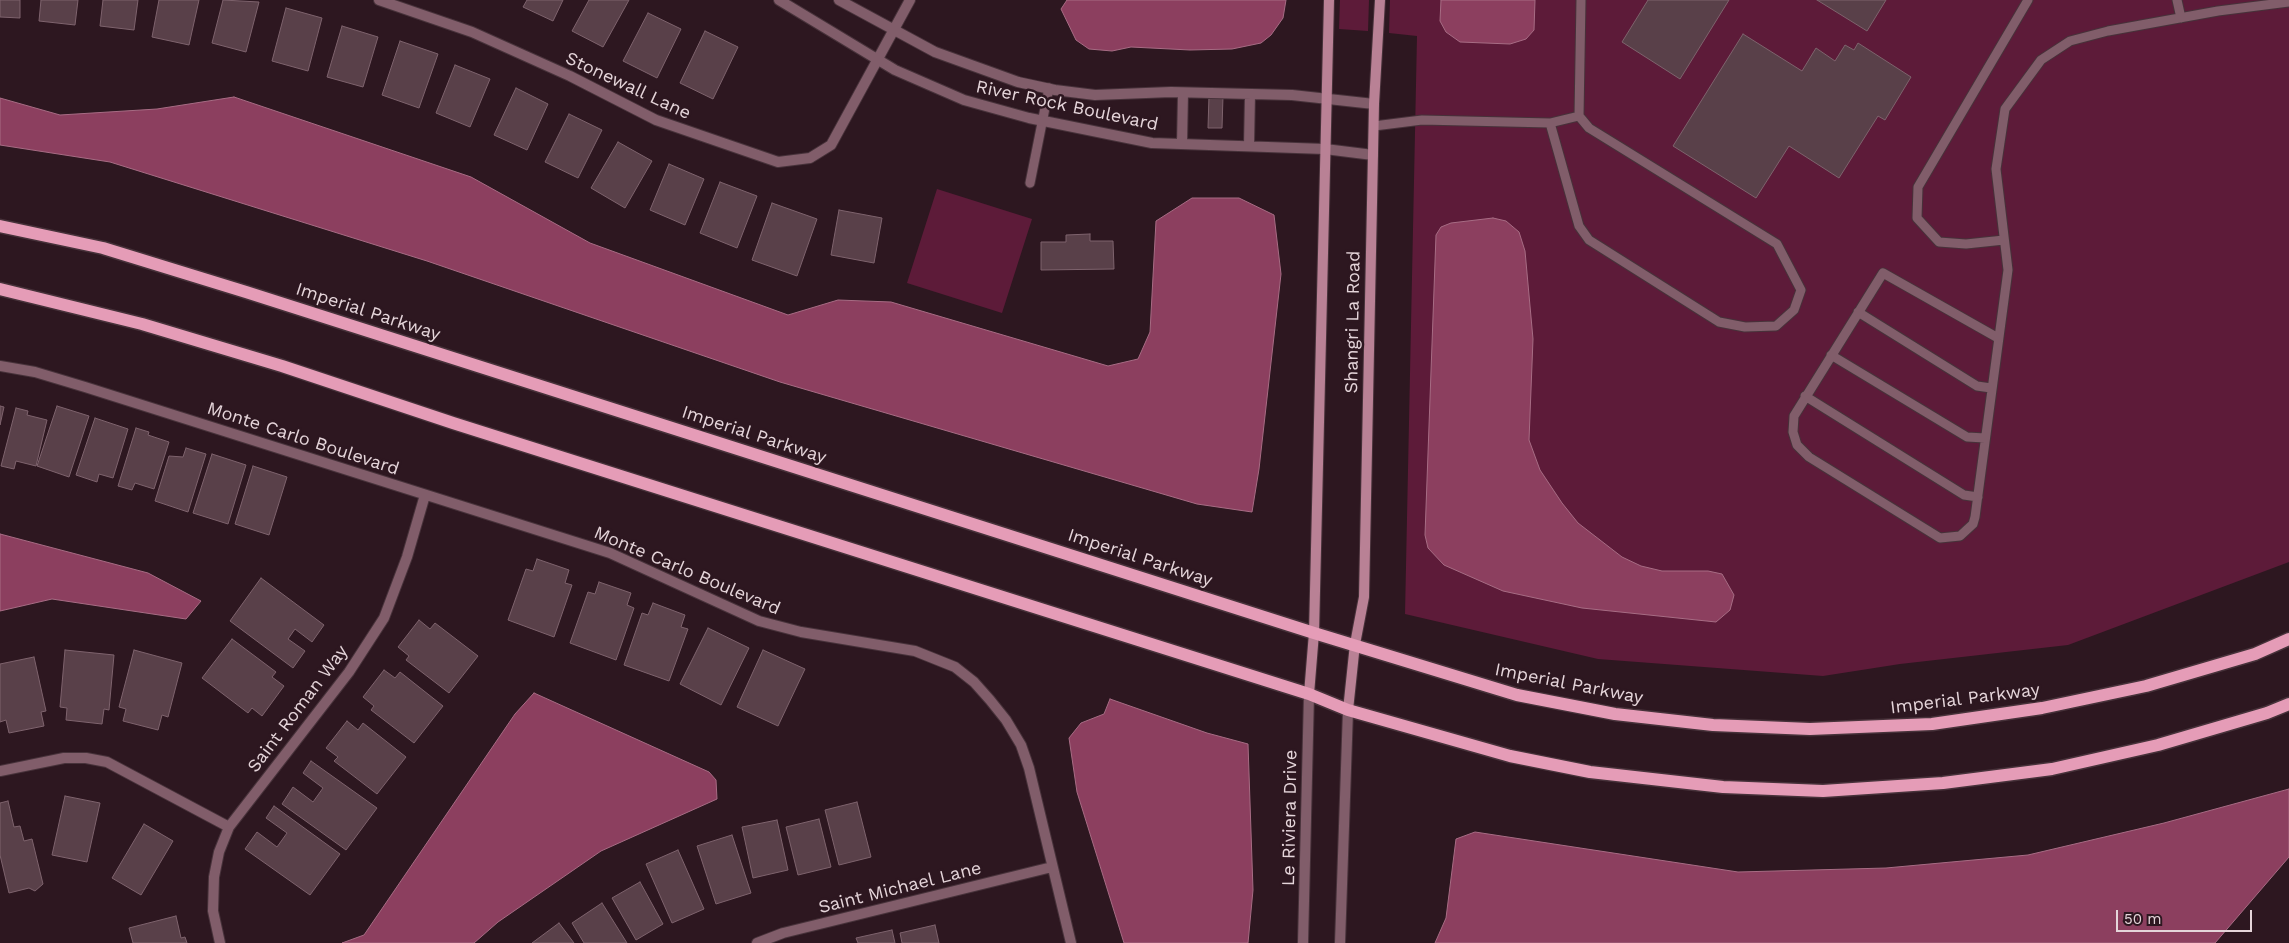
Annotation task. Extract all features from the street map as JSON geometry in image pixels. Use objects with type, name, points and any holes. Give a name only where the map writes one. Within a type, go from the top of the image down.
[{"type":"main road","name":"Imperial Parkway","points":[[0,226],[103,248],[236,289],[1314,633],[1517,695],[1615,714],[1713,725],[1810,729],[1932,724],[2042,708],[2146,686],[2255,654],[2289,639]]},
{"type":"main road","points":[[0,289],[142,324],[282,366],[500,438],[1309,694],[1348,710],[1510,756],[1590,772],[1723,787],[1823,791],[1943,783],[2052,769],[2158,745],[2267,713],[2289,704]]},
{"type":"street","name":"Stonewall Lane","points":[[379,0],[472,32],[570,76],[656,120],[778,162],[810,158],[831,146],[910,0]]},
{"type":"street","name":"River Rock Boulevard","points":[[779,0],[879,60],[964,100],[1043,121],[1152,143],[1325,149],[1373,155]]},
{"type":"street","name":"River Rock Boulevard","points":[[839,0],[935,52],[1018,82],[1095,95],[1250,94],[1326,97],[1374,104]]},
{"type":"street","name":"Shangri La Road","points":[[1309,694],[1314,633],[1329,0]]},
{"type":"street","name":"Shangri La Road","points":[[1348,710],[1355,644],[1364,597],[1374,104],[1380,0]]},
{"type":"street","points":[[1182,144],[1183,93]]},
{"type":"street","points":[[1249,145],[1250,94]]},
{"type":"street","name":"Monte Carlo Boulevard","points":[[0,366],[34,372],[626,559],[759,621],[801,632],[915,651],[955,667],[974,682],[990,700],[1006,720],[1021,746],[1029,768],[1071,943]]},
{"type":"street","name":"Saint Roman Way","points":[[220,943],[213,911],[214,877],[219,852],[229,828],[349,672],[384,618],[406,557],[425,495]]},
{"type":"street","name":"Le Riviera Drive","points":[[1303,943],[1309,694]]},
{"type":"street","points":[[1340,943],[1348,710]]},
{"type":"street","points":[[0,771],[64,758],[86,758],[107,762],[229,828]]},
{"type":"street","name":"Saint Michael Lane","points":[[757,943],[783,933],[1052,867]]},
{"type":"lane","points":[[1550,123],[1579,226],[1589,240],[1719,322],[1745,328],[1776,326],[1794,310],[1801,290],[1777,244],[1589,128],[1579,116],[1581,0]]},
{"type":"lane","points":[[2004,240],[1966,244],[1939,242],[1916,218],[1918,187],[2028,0]]},
{"type":"lane","points":[[2177,0],[2181,18]]},
{"type":"lane","points":[[1998,338],[1882,273],[1794,416],[1793,432],[1797,445],[1809,457],[1940,538],[1960,536],[1973,524],[1978,497],[2008,270],[1996,169],[2005,109],[2041,60],[2070,41],[2181,18],[2289,2]]},
{"type":"lane","points":[[1030,183],[1049,88]]},
{"type":"lane","points":[[1374,126],[1422,120],[1550,123],[1579,116]]},
{"type":"lane","points":[[1858,312],[1977,386],[1991,388]]},
{"type":"lane","points":[[1831,355],[1968,437],[1985,438]]},
{"type":"lane","points":[[1805,396],[1964,495],[1978,497]]},
{"type":"shaded area","points":[[1067,0],[1286,0],[1283,18],[1271,35],[1261,43],[1232,49],[1190,50],[1131,47],[1112,51],[1089,49],[1076,40],[1061,9]]},
{"type":"shaded area","points":[[1340,0],[1369,0],[1368,31],[1339,29]]},
{"type":"shaded area","points":[[1390,0],[2289,0],[2289,562],[2068,645],[1900,664],[1823,676],[1598,659],[1405,614],[1417,36],[1389,33]]},
{"type":"shaded area","points":[[1441,0],[1535,0],[1534,30],[1526,39],[1510,44],[1460,42],[1446,32],[1440,21]]},
{"type":"shaded area","points":[[234,97],[471,177],[590,243],[788,315],[838,300],[891,302],[1108,366],[1138,359],[1150,332],[1156,221],[1192,198],[1239,198],[1274,215],[1281,274],[1259,469],[1252,512],[1197,504],[780,382],[427,261],[110,162],[0,145],[0,98],[60,115],[157,109]]},
{"type":"shaded area","points":[[937,189],[1032,219],[1002,313],[907,283]]},
{"type":"shaded area","points":[[1493,218],[1506,221],[1519,232],[1525,251],[1533,339],[1529,440],[1540,470],[1578,523],[1622,557],[1641,566],[1662,571],[1708,571],[1722,574],[1734,595],[1730,610],[1716,622],[1582,608],[1503,591],[1444,565],[1428,548],[1425,535],[1436,235],[1441,227],[1451,223]]},
{"type":"shaded area","points":[[0,534],[148,573],[201,601],[186,619],[52,599],[0,611]]},
{"type":"shaded area","points":[[534,693],[709,772],[716,780],[717,799],[601,851],[498,922],[474,943],[342,943],[364,935],[515,714]]},
{"type":"shaded area","points":[[1110,699],[1207,733],[1248,744],[1253,890],[1248,943],[1124,943],[1077,792],[1069,738],[1081,723],[1104,714]]},
{"type":"shaded area","points":[[2289,789],[2289,857],[2215,943],[1435,943],[1446,918],[1456,839],[1475,832],[1738,872],[1886,868],[2028,855],[2164,823]]},
{"type":"building","points":[[0,0],[20,0],[20,18],[0,17]]},
{"type":"building","points":[[41,0],[78,0],[75,25],[39,21]]},
{"type":"building","points":[[103,0],[138,0],[134,30],[100,26]]},
{"type":"building","points":[[159,0],[199,0],[189,45],[152,37]]},
{"type":"building","points":[[223,0],[259,2],[246,52],[212,43]]},
{"type":"building","points":[[527,0],[563,0],[553,21],[523,7]]},
{"type":"building","points":[[589,0],[629,0],[603,47],[572,31]]},
{"type":"building","points":[[1648,0],[1729,0],[1680,79],[1622,42]]},
{"type":"building","points":[[1817,0],[1886,0],[1867,31]]},
{"type":"building","points":[[286,8],[322,18],[308,71],[272,61]]},
{"type":"building","points":[[648,13],[681,29],[657,78],[623,61]]},
{"type":"building","points":[[342,26],[378,37],[363,87],[327,77]]},
{"type":"building","points":[[705,31],[738,47],[713,99],[680,83]]},
{"type":"building","points":[[1743,34],[1802,71],[1816,48],[1835,61],[1845,45],[1854,50],[1858,43],[1911,77],[1885,120],[1878,116],[1839,178],[1789,146],[1756,198],[1673,146]]},
{"type":"building","points":[[400,41],[438,54],[419,108],[382,95]]},
{"type":"building","points":[[455,65],[490,79],[470,127],[436,113]]},
{"type":"building","points":[[516,88],[548,104],[527,150],[494,135]]},
{"type":"building","points":[[1209,96],[1223,96],[1222,128],[1208,128]]},
{"type":"building","points":[[569,114],[602,130],[578,178],[545,162]]},
{"type":"building","points":[[618,142],[652,161],[625,208],[591,188]]},
{"type":"building","points":[[669,164],[704,179],[685,225],[650,210]]},
{"type":"building","points":[[720,182],[757,196],[737,248],[700,233]]},
{"type":"building","points":[[772,203],[817,219],[797,276],[752,260]]},
{"type":"building","points":[[839,210],[882,218],[874,263],[831,255]]},
{"type":"building","points":[[1090,234],[1090,241],[1113,241],[1114,269],[1041,270],[1041,242],[1066,242],[1066,235]]},
{"type":"building","points":[[0,406],[4,407],[0,425]]},
{"type":"building","points":[[57,406],[89,416],[69,477],[37,466]]},
{"type":"building","points":[[16,408],[28,411],[27,415],[47,420],[36,466],[16,461],[14,469],[1,466]]},
{"type":"building","points":[[95,418],[128,429],[113,478],[99,474],[97,482],[76,475]]},
{"type":"building","points":[[136,428],[149,432],[148,435],[169,442],[154,489],[135,483],[132,490],[118,486]]},
{"type":"building","points":[[186,448],[206,454],[188,512],[155,501],[169,456],[183,457]]},
{"type":"building","points":[[212,454],[246,465],[228,524],[193,513]]},
{"type":"building","points":[[253,466],[287,477],[269,535],[235,524]]},
{"type":"building","points":[[537,559],[569,570],[565,583],[572,585],[554,637],[508,620],[526,569],[533,571]]},
{"type":"building","points":[[261,578],[324,625],[312,642],[295,629],[288,639],[305,651],[293,668],[230,621]]},
{"type":"building","points":[[599,582],[631,593],[627,605],[634,608],[616,660],[570,643],[588,592],[595,594]]},
{"type":"building","points":[[653,603],[685,615],[681,627],[688,629],[669,681],[624,665],[642,613],[648,615]]},
{"type":"building","points":[[419,620],[430,629],[435,623],[478,656],[449,693],[406,660],[409,656],[398,647]]},
{"type":"building","points":[[708,628],[749,648],[721,705],[680,684]]},
{"type":"building","points":[[232,639],[276,672],[272,677],[284,686],[262,716],[252,708],[248,713],[202,678]]},
{"type":"building","points":[[65,650],[114,655],[109,710],[104,709],[102,724],[66,720],[67,708],[60,707]]},
{"type":"building","points":[[134,650],[182,663],[168,717],[162,715],[158,730],[123,721],[126,709],[119,707]]},
{"type":"building","points":[[763,650],[805,669],[778,726],[737,707]]},
{"type":"building","points":[[34,657],[46,711],[41,712],[44,726],[9,733],[6,720],[0,722],[0,664]]},
{"type":"building","points":[[384,670],[395,678],[400,672],[443,706],[414,743],[371,710],[374,706],[363,697]]},
{"type":"building","points":[[347,721],[358,730],[363,723],[406,757],[377,794],[334,761],[338,757],[326,748]]},
{"type":"building","points":[[311,761],[377,808],[346,850],[282,804],[293,787],[313,802],[323,788],[303,773]]},
{"type":"building","points":[[65,796],[100,803],[87,862],[52,855]]},
{"type":"building","points":[[8,801],[14,827],[20,826],[24,841],[32,839],[43,884],[35,891],[29,888],[9,893],[0,855],[0,803]]},
{"type":"building","points":[[857,802],[871,857],[839,865],[825,810]]},
{"type":"building","points":[[274,806],[340,854],[310,895],[245,849],[257,832],[277,847],[287,833],[266,818]]},
{"type":"building","points":[[819,819],[831,867],[798,875],[786,827]]},
{"type":"building","points":[[777,820],[788,870],[753,878],[742,827]]},
{"type":"building","points":[[144,824],[173,841],[141,895],[112,878]]},
{"type":"building","points":[[732,835],[751,893],[716,904],[697,846]]},
{"type":"building","points":[[678,850],[704,909],[672,923],[646,864]]},
{"type":"building","points":[[640,882],[663,924],[636,940],[612,898]]},
{"type":"building","points":[[602,903],[627,943],[584,943],[572,923]]},
{"type":"building","points":[[176,916],[181,938],[185,937],[187,943],[133,943],[129,928]]},
{"type":"building","points":[[559,923],[574,943],[532,943]]},
{"type":"building","points":[[935,925],[939,943],[902,943],[900,933]]},
{"type":"building","points":[[892,930],[895,943],[858,943],[856,938]]}]
